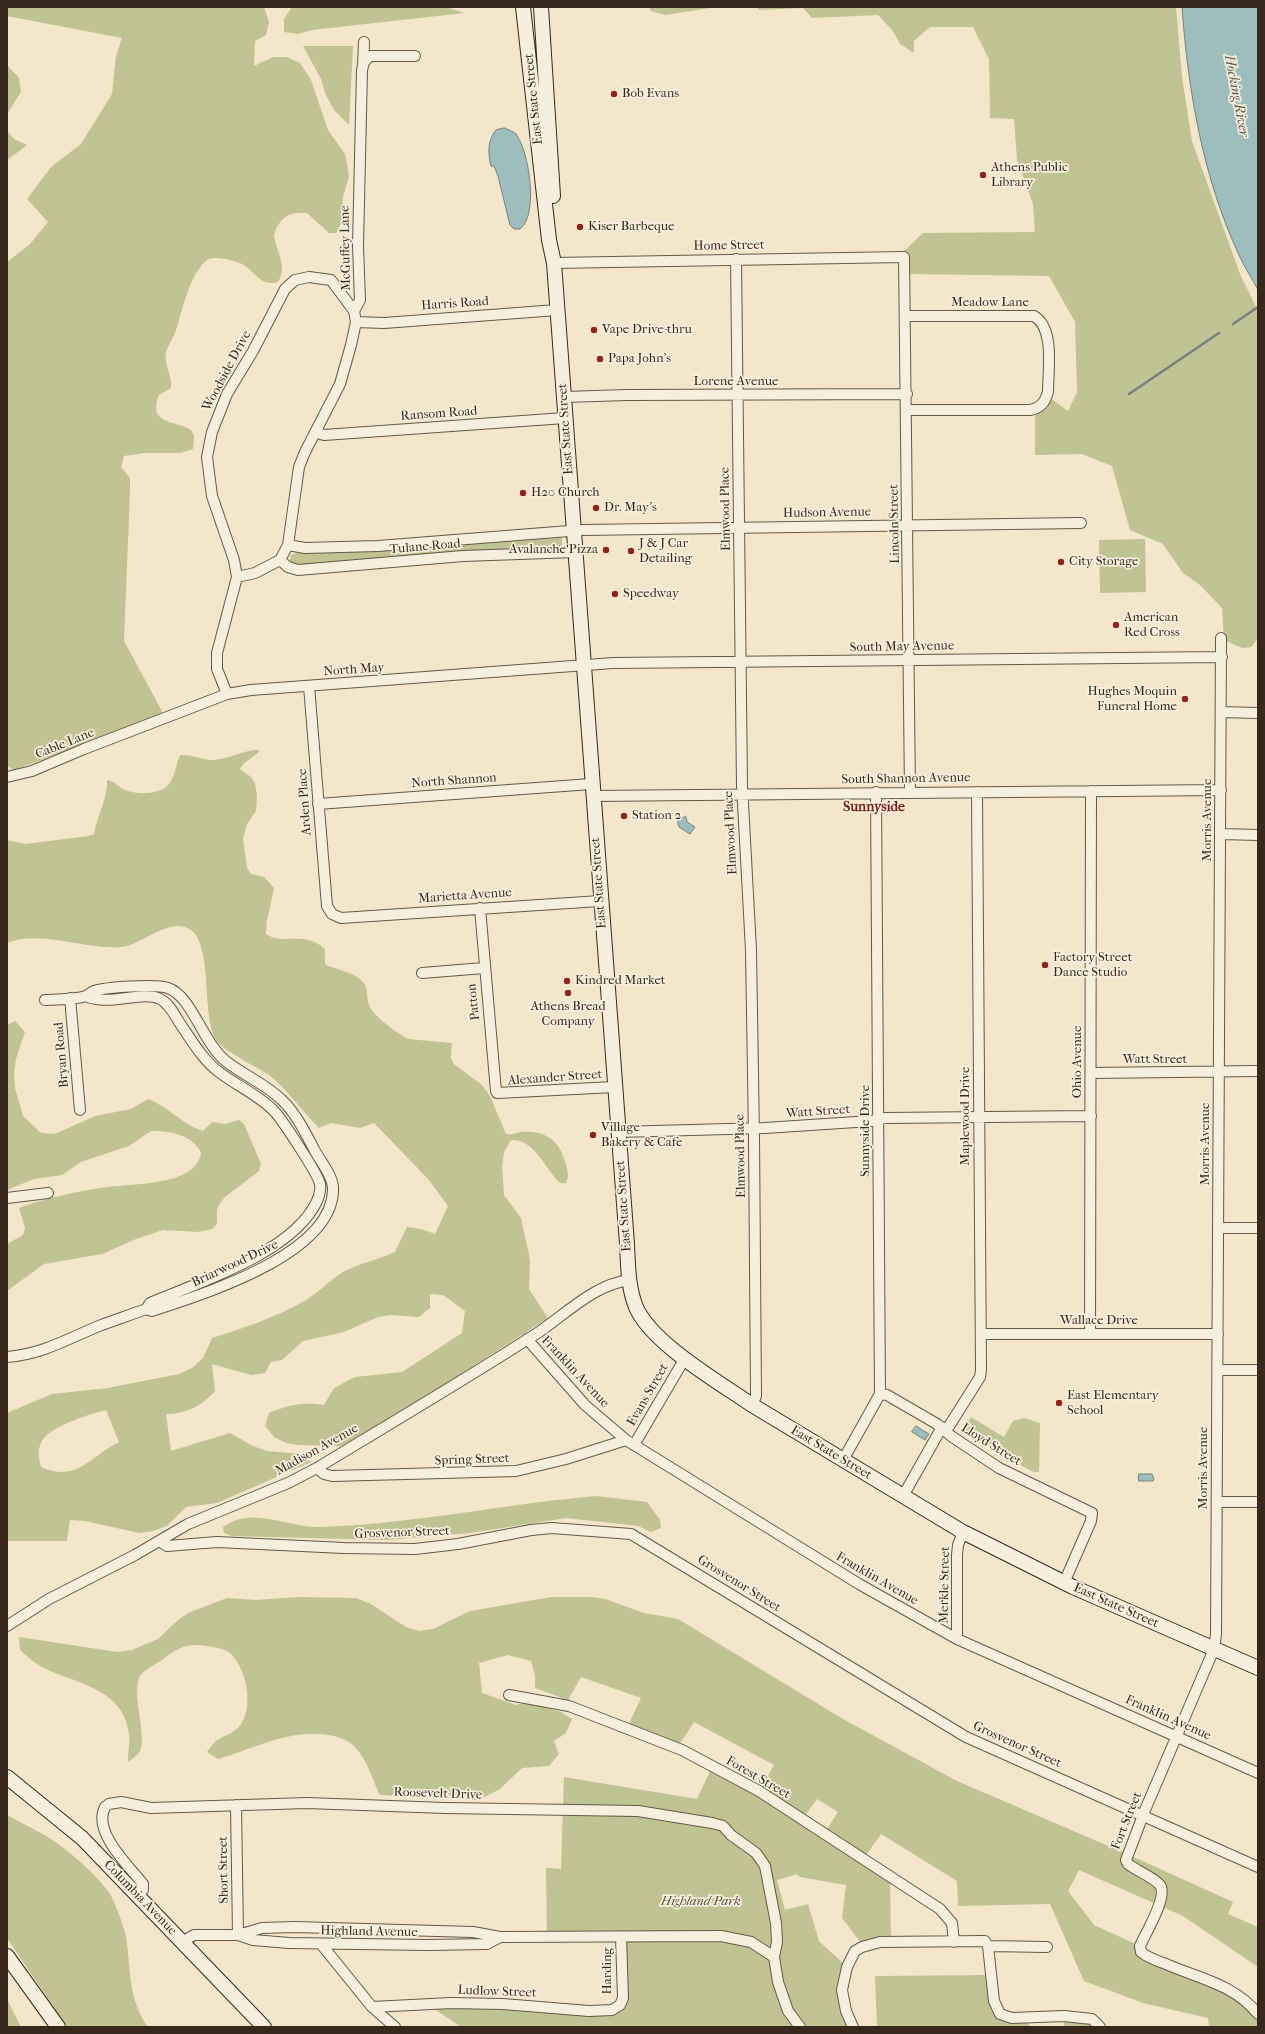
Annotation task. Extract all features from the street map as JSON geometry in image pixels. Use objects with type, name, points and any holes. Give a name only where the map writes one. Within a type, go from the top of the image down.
[{"type":"main road","name":"East State Street","points":[[523,7],[550,248],[554,262]]},
{"type":"main road","name":"East State Street","points":[[541,7],[556,238],[554,262],[557,310],[614,1087],[630,1280],[633,1300],[643,1321],[654,1333],[685,1358],[752,1405],[963,1532],[1064,1583],[1258,1668]]},
{"type":"main road","name":"Columbia Avenue","points":[[7,1777],[82,1838],[264,2027]]},
{"type":"main road","points":[[7,1956],[58,2027]]},
{"type":"main road","points":[[44,2007],[53,2027]]},
{"type":"street","name":"McGuffey Lane","points":[[288,545],[299,467],[340,384],[356,322],[354,312],[360,300],[358,246],[364,42]]},
{"type":"street","points":[[362,70],[364,62],[370,56],[415,56]]},
{"type":"street","name":"Home Street","points":[[554,262],[904,257]]},
{"type":"street","name":"Lincoln Street","points":[[904,257],[910,660],[910,792]]},
{"type":"street","name":"Elmwood Place","points":[[736,259],[742,794],[751,950],[754,1129],[756,1399],[752,1405]]},
{"type":"street","name":"Woodside Drive","points":[[227,694],[217,669],[217,653],[237,577],[234,560],[216,509],[209,478],[208,451],[220,408],[285,289],[295,280],[309,277],[331,280],[354,312]]},
{"type":"street","name":"Harris Road","points":[[356,322],[384,323],[557,310]]},
{"type":"street","name":"Meadow Lane","points":[[906,316],[1034,316],[1043,322],[1048,336],[1048,392],[1046,398],[1038,408],[1030,410],[907,410]]},
{"type":"street","name":"Lorene Avenue","points":[[564,397],[738,394],[907,394]]},
{"type":"street","name":"Ransom Road","points":[[315,432],[324,435],[565,418]]},
{"type":"street","name":"Hudson Avenue","points":[[574,531],[1082,523]]},
{"type":"street","name":"Tulane Road","points":[[288,545],[305,548],[378,546],[574,531]]},
{"type":"street","points":[[237,577],[255,573],[280,560],[288,545]]},
{"type":"street","name":"Tulane Road","points":[[280,560],[288,567],[296,570],[463,556],[575,552]]},
{"type":"street","name":"Morris Avenue","points":[[1214,1650],[1216,1634],[1218,1370],[1221,638]]},
{"type":"street","name":"South May Avenue","points":[[583,665],[741,661],[1222,657]]},
{"type":"street","name":"North May","points":[[133,732],[227,694],[251,690],[583,665]]},
{"type":"street","name":"Arden Place","points":[[309,686],[327,906],[332,914]]},
{"type":"street","points":[[1221,712],[1258,712]]},
{"type":"street","name":"Cable Lane","points":[[7,777],[32,771],[84,749],[133,732]]},
{"type":"street","name":"South Shannon Avenue","points":[[592,790],[742,794],[1221,790]]},
{"type":"street","name":"North Shannon","points":[[318,804],[592,790]]},
{"type":"street","name":"Ohio Avenue","points":[[1090,1334],[1091,791]]},
{"type":"street","name":"Sunnyside Drive","points":[[843,1460],[880,1394],[876,792]]},
{"type":"street","name":"Maplewood Drive","points":[[902,1496],[944,1429],[980,1377],[981,1334],[977,792]]},
{"type":"street","points":[[1221,834],[1258,835]]},
{"type":"street","name":"Marietta Avenue","points":[[332,914],[341,918],[600,901]]},
{"type":"street","name":"Patton","points":[[480,908],[484,968],[497,1093]]},
{"type":"street","points":[[422,974],[484,968]]},
{"type":"street","name":"Briarwood Drive","points":[[45,1000],[86,996],[93,991],[152,985],[168,987],[178,993],[210,1045],[218,1055],[261,1083],[283,1101],[291,1110],[303,1128],[333,1186],[332,1201],[326,1216],[317,1229],[282,1258],[194,1297],[152,1311],[146,1309]]},
{"type":"street","name":"Briarwood Drive","points":[[7,1357],[21,1356],[50,1348],[99,1326],[146,1309],[150,1304],[226,1271],[268,1250],[296,1229],[312,1211],[319,1196],[320,1184],[294,1140],[275,1112],[256,1095],[218,1071],[204,1058],[168,1006],[160,999],[149,997],[95,1000],[86,996]]},
{"type":"street","name":"Bryan Road","points":[[70,998],[80,1110]]},
{"type":"street","name":"Watt Street","points":[[1091,1073],[1258,1071]]},
{"type":"street","name":"Alexander Street","points":[[497,1093],[614,1087]]},
{"type":"street","name":"Watt Street","points":[[618,1132],[754,1129],[879,1119],[1090,1116]]},
{"type":"street","points":[[7,1198],[48,1192]]},
{"type":"street","points":[[1218,1228],[1258,1228]]},
{"type":"street","name":"Madison Avenue","points":[[7,1626],[49,1599],[188,1524],[288,1483],[317,1468],[527,1339],[606,1286],[616,1282],[630,1280]]},
{"type":"street","name":"Wallace Drive","points":[[981,1334],[1218,1334]]},
{"type":"street","name":"Franklin Avenue","points":[[527,1339],[585,1405],[630,1443],[801,1549],[957,1639],[1258,1773]]},
{"type":"street","name":"Evans Street","points":[[630,1443],[685,1358]]},
{"type":"street","points":[[1218,1370],[1258,1370]]},
{"type":"street","name":"Lloyd Street","points":[[880,1394],[887,1395],[944,1429],[951,1436],[999,1468],[1092,1514],[1091,1521],[1064,1583]]},
{"type":"street","name":"Spring Street","points":[[317,1468],[324,1474],[332,1476],[516,1471],[630,1443]]},
{"type":"street","points":[[1217,1502],[1258,1502]]},
{"type":"street","name":"Grosvenor Street","points":[[159,1541],[167,1546],[216,1542],[344,1548],[414,1548],[440,1547],[531,1530],[552,1528],[631,1534],[966,1737],[1258,1867]]},
{"type":"street","name":"Merkle Street","points":[[957,1639],[957,1555],[958,1545],[963,1532]]},
{"type":"street","name":"Fort Street","points":[[1214,1650],[1143,1816],[1126,1860],[1128,1864],[1159,1884],[1162,1887],[1163,1893],[1140,1946],[1141,1952],[1169,1965],[1230,1989],[1247,2001],[1258,2014]]},
{"type":"street","name":"Forest Street","points":[[509,1695],[555,1703],[578,1709],[682,1750],[743,1782],[940,1909],[952,1923],[954,1942]]},
{"type":"street","name":"Roosevelt Drive","points":[[138,1896],[144,1890],[143,1884],[118,1853],[104,1829],[102,1822],[105,1807],[109,1804],[121,1802],[151,1808],[236,1805],[349,1804],[445,1808],[638,1811],[712,1823],[723,1826],[731,1835],[756,1853],[765,1866],[776,1923],[774,1958],[784,2001],[792,2019],[800,2027]]},
{"type":"street","name":"Short Street","points":[[236,1805],[238,1935]]},
{"type":"street","name":"Highland Avenue","points":[[182,1942],[194,1935],[238,1935],[262,1928],[294,1927],[473,1932],[500,1937],[721,1936],[751,1942],[774,1958]]},
{"type":"street","name":"Highland Avenue","points":[[238,1935],[253,1940],[289,1944],[487,1944],[500,1937]]},
{"type":"street","name":"Harding","points":[[620,2005],[623,1991],[621,1937]]},
{"type":"street","points":[[853,2027],[846,2011],[842,1990],[847,1967],[855,1952],[868,1944],[880,1942],[985,1941],[988,1946],[994,2001],[1000,2014],[1012,2018],[1086,2018],[1092,2019],[1100,2027]]},
{"type":"street","points":[[322,1944],[333,1960],[357,1985],[372,2007],[395,2027]]},
{"type":"street","points":[[988,1946],[1047,1947]]},
{"type":"street","name":"Ludlow Street","points":[[372,2007],[451,2003],[511,2005],[590,2011],[612,2010],[620,2005]]},
{"type":"green space","points":[[7,7],[264,7],[269,22],[266,35],[255,41],[254,66],[273,57],[287,57],[300,63],[311,80],[328,130],[345,154],[349,177],[343,197],[340,228],[336,233],[329,233],[307,213],[295,213],[286,217],[279,224],[274,235],[282,265],[281,276],[278,282],[272,283],[262,280],[247,267],[234,261],[214,258],[207,260],[201,266],[195,274],[191,284],[175,333],[165,356],[171,379],[171,388],[159,395],[156,404],[159,416],[164,420],[191,430],[194,436],[193,449],[181,453],[144,453],[124,456],[121,467],[130,478],[130,491],[124,641],[164,715],[14,770],[7,766],[7,262],[30,244],[48,222],[27,199],[51,167],[81,144],[112,94],[116,56],[122,38],[7,16]]},
{"type":"green space","points":[[292,7],[440,7],[449,8],[464,13],[312,30],[298,34],[284,32],[284,19]]},
{"type":"green space","points":[[649,7],[717,7],[665,15],[651,11]]},
{"type":"green space","points":[[757,7],[1176,7],[1182,77],[1192,141],[1240,274],[1258,311],[1258,639],[1251,647],[1242,648],[1224,640],[1222,608],[1200,585],[1183,573],[1163,544],[1130,530],[1112,466],[1082,454],[1035,455],[1035,415],[1044,410],[1052,399],[1068,411],[1077,392],[1075,322],[1049,276],[908,274],[901,254],[923,233],[1035,232],[1033,204],[1017,160],[1014,119],[990,118],[989,59],[973,27],[930,27],[914,41],[914,53],[900,44],[893,31],[878,15],[812,18],[803,8],[759,10]]},
{"type":"green space","points":[[303,46],[353,46],[349,125],[334,110],[325,93],[321,79]]},
{"type":"green space","points":[[7,65],[19,78],[21,92],[7,114]]},
{"type":"green space","points":[[7,131],[14,139],[27,145],[7,160]]},
{"type":"green space","points":[[562,537],[562,548],[301,568],[289,563],[291,555],[296,553],[413,548]]},
{"type":"green space","points":[[1145,539],[1146,592],[1100,593],[1099,540]]},
{"type":"green space","points":[[260,750],[240,769],[251,777],[255,783],[257,796],[256,811],[247,824],[243,838],[247,868],[251,874],[264,877],[274,888],[267,920],[266,934],[279,939],[302,939],[317,943],[325,949],[326,965],[351,974],[363,982],[366,987],[368,1002],[372,1010],[392,1029],[408,1039],[452,1043],[451,1058],[454,1064],[482,1085],[490,1096],[506,1134],[536,1132],[548,1137],[558,1146],[568,1171],[566,1183],[560,1183],[533,1149],[527,1144],[519,1141],[511,1140],[504,1152],[502,1166],[504,1195],[521,1218],[530,1260],[529,1289],[548,1318],[408,1408],[341,1446],[299,1445],[286,1443],[274,1437],[265,1426],[269,1413],[296,1405],[324,1405],[334,1388],[355,1377],[402,1372],[462,1333],[465,1311],[443,1295],[430,1294],[430,1308],[419,1317],[391,1315],[378,1317],[344,1332],[303,1341],[282,1360],[271,1362],[265,1373],[251,1375],[212,1364],[215,1391],[205,1401],[187,1411],[166,1414],[171,1451],[230,1433],[253,1446],[267,1451],[302,1454],[311,1462],[217,1503],[186,1507],[167,1526],[153,1531],[139,1533],[85,1521],[70,1520],[67,1541],[7,1541],[7,1413],[52,1394],[108,1388],[179,1374],[192,1368],[203,1358],[212,1338],[284,1312],[311,1297],[343,1272],[355,1266],[395,1252],[407,1227],[421,1229],[435,1234],[448,1206],[429,1180],[374,1123],[360,1128],[331,1123],[319,1128],[275,1080],[219,1044],[212,1028],[209,1014],[205,965],[202,950],[198,938],[191,930],[183,926],[174,926],[156,932],[137,942],[121,947],[92,946],[34,938],[20,939],[7,943],[7,840],[26,844],[94,834],[106,794],[107,780],[130,792],[154,792],[165,788],[169,784],[173,777],[180,755],[214,760],[249,751]],"holes":[[[106,1410],[119,1442],[91,1461],[74,1470],[64,1472],[53,1471],[41,1467],[39,1449],[45,1437],[51,1432],[70,1422],[90,1415]]]},
{"type":"green space","points":[[15,1021],[25,1032],[16,1059],[14,1073],[15,1088],[23,1116],[41,1133],[55,1134],[95,1116],[131,1109],[148,1099],[156,1102],[189,1125],[203,1131],[212,1122],[225,1124],[239,1120],[244,1124],[261,1164],[259,1171],[225,1197],[220,1203],[217,1210],[217,1224],[212,1229],[198,1232],[163,1230],[136,1239],[102,1254],[44,1264],[7,1291],[7,1244],[23,1235],[25,1228],[19,1208],[47,1199],[81,1191],[112,1186],[158,1182],[174,1178],[187,1173],[196,1164],[201,1153],[192,1142],[180,1135],[151,1131],[129,1146],[81,1162],[62,1175],[34,1179],[7,1190],[7,1025]]},
{"type":"green space","points":[[971,1417],[1004,1437],[1013,1421],[1024,1418],[1040,1423],[1039,1472],[1034,1472],[995,1452],[962,1432]]},
{"type":"green space","points":[[596,1496],[647,1502],[660,1520],[661,1528],[651,1532],[638,1526],[566,1518],[470,1533],[386,1540],[232,1536],[224,1533],[223,1527],[234,1521],[246,1518],[270,1519],[320,1527],[355,1525],[424,1518]]},
{"type":"green space","name":"Highland Park","points":[[299,1597],[356,1598],[371,1604],[406,1627],[419,1631],[433,1629],[470,1611],[551,1597],[591,1597],[605,1599],[644,1613],[678,1619],[843,1719],[957,1781],[1127,1854],[1233,1902],[1228,1914],[1258,1927],[1258,1967],[1183,1916],[1079,1870],[1068,1891],[1094,1925],[1140,1946],[1140,1950],[1212,1982],[1258,2014],[1258,2027],[1209,2027],[1208,2018],[1143,2003],[1084,1981],[1050,1904],[958,1906],[957,1881],[881,1834],[864,1858],[890,1875],[891,1942],[864,1947],[842,1918],[846,1885],[800,1877],[797,1874],[777,1880],[785,1910],[808,1904],[819,1941],[847,1967],[842,1990],[852,2027],[461,2027],[427,2004],[618,2008],[621,1937],[547,1936],[546,1868],[561,1869],[564,1777],[697,1799],[712,1767],[759,1791],[774,1765],[694,1722],[677,1748],[627,1728],[641,1698],[581,1677],[568,1700],[535,1688],[535,1675],[531,1661],[508,1655],[479,1663],[482,1693],[516,1705],[529,1702],[561,1712],[572,1719],[566,1733],[554,1741],[559,1754],[549,1766],[522,1768],[500,1789],[479,1800],[380,1795],[367,1764],[359,1752],[351,1743],[334,1736],[304,1734],[289,1736],[218,1759],[207,1752],[217,1740],[238,1728],[243,1720],[248,1701],[242,1671],[232,1655],[225,1650],[211,1646],[197,1645],[183,1647],[174,1651],[147,1669],[140,1676],[137,1694],[142,1739],[141,1747],[138,1754],[128,1762],[129,1734],[125,1718],[118,1706],[96,1689],[42,1667],[20,1650],[19,1637],[117,1652],[132,1650],[158,1639],[188,1613],[227,1598],[256,1600]],"holes":[[[817,1799],[838,1812],[824,1834],[802,1820]]]},
{"type":"green space","points":[[7,1815],[48,1837],[68,1851],[96,1877],[110,1894],[125,1932],[131,1984],[137,2006],[148,2027],[67,2027],[7,1938]]},
{"type":"green space","points":[[991,1975],[997,2010],[1029,2018],[1029,2027],[877,2027],[875,1976]]},
{"type":"green space","points":[[7,1999],[21,2027],[7,2027]]},
{"type":"green space","points":[[1064,2016],[1080,2018],[1100,2027],[1064,2027]]},
{"type":"water","name":"Hocking River","points":[[1182,7],[1258,7],[1258,290],[1241,259],[1226,226],[1207,165],[1193,102],[1188,70]]},
{"type":"water","points":[[505,128],[516,134],[521,142],[528,168],[531,197],[526,222],[520,229],[514,229],[510,225],[498,176],[494,166],[491,166],[489,156],[489,147],[493,134],[496,130]]},
{"type":"water","points":[[686,817],[687,822],[695,827],[690,834],[679,827],[677,819]]},
{"type":"water","points":[[916,1426],[929,1434],[925,1440],[912,1432]]},
{"type":"water","points":[[1139,1474],[1152,1474],[1154,1479],[1153,1481],[1139,1481]]},
{"type":"waterway","points":[[1233,324],[1258,307]]},
{"type":"waterway","points":[[1129,394],[1219,333]]},
{"type":"place","name":"Bob Evans","points":[[614,94]]},
{"type":"place","name":"Athens Public Library","points":[[983,175]]},
{"type":"place","name":"Kiser Barbeque","points":[[580,227]]},
{"type":"place","name":"Vape Drive-thru","points":[[594,330]]},
{"type":"place","name":"Papa John's","points":[[600,359]]},
{"type":"place","name":"H20 Church","points":[[523,493]]},
{"type":"place","name":"Dr. May's","points":[[596,508]]},
{"type":"place","name":"Avalanche Pizza","points":[[606,550]]},
{"type":"place","name":"J & J Car Detailing","points":[[631,551]]},
{"type":"place","name":"City Storage","points":[[1061,562]]},
{"type":"place","name":"Speedway","points":[[615,594]]},
{"type":"place","name":"American Red Cross","points":[[1116,625]]},
{"type":"place","name":"Hughes Moquin Funeral Home","points":[[1185,699]]},
{"type":"place","name":"Station 2","points":[[624,816]]},
{"type":"place","name":"Factory Street Dance Studio","points":[[1045,965]]},
{"type":"place","name":"Kindred Market","points":[[567,981]]},
{"type":"place","name":"Athens Bread Company","points":[[568,993]]},
{"type":"place","name":"Village Bakery & Cafe","points":[[593,1135]]},
{"type":"place","name":"East Elementary School","points":[[1059,1403]]},
{"type":"district","name":"Sunnyside","points":[[874,808]]}]
